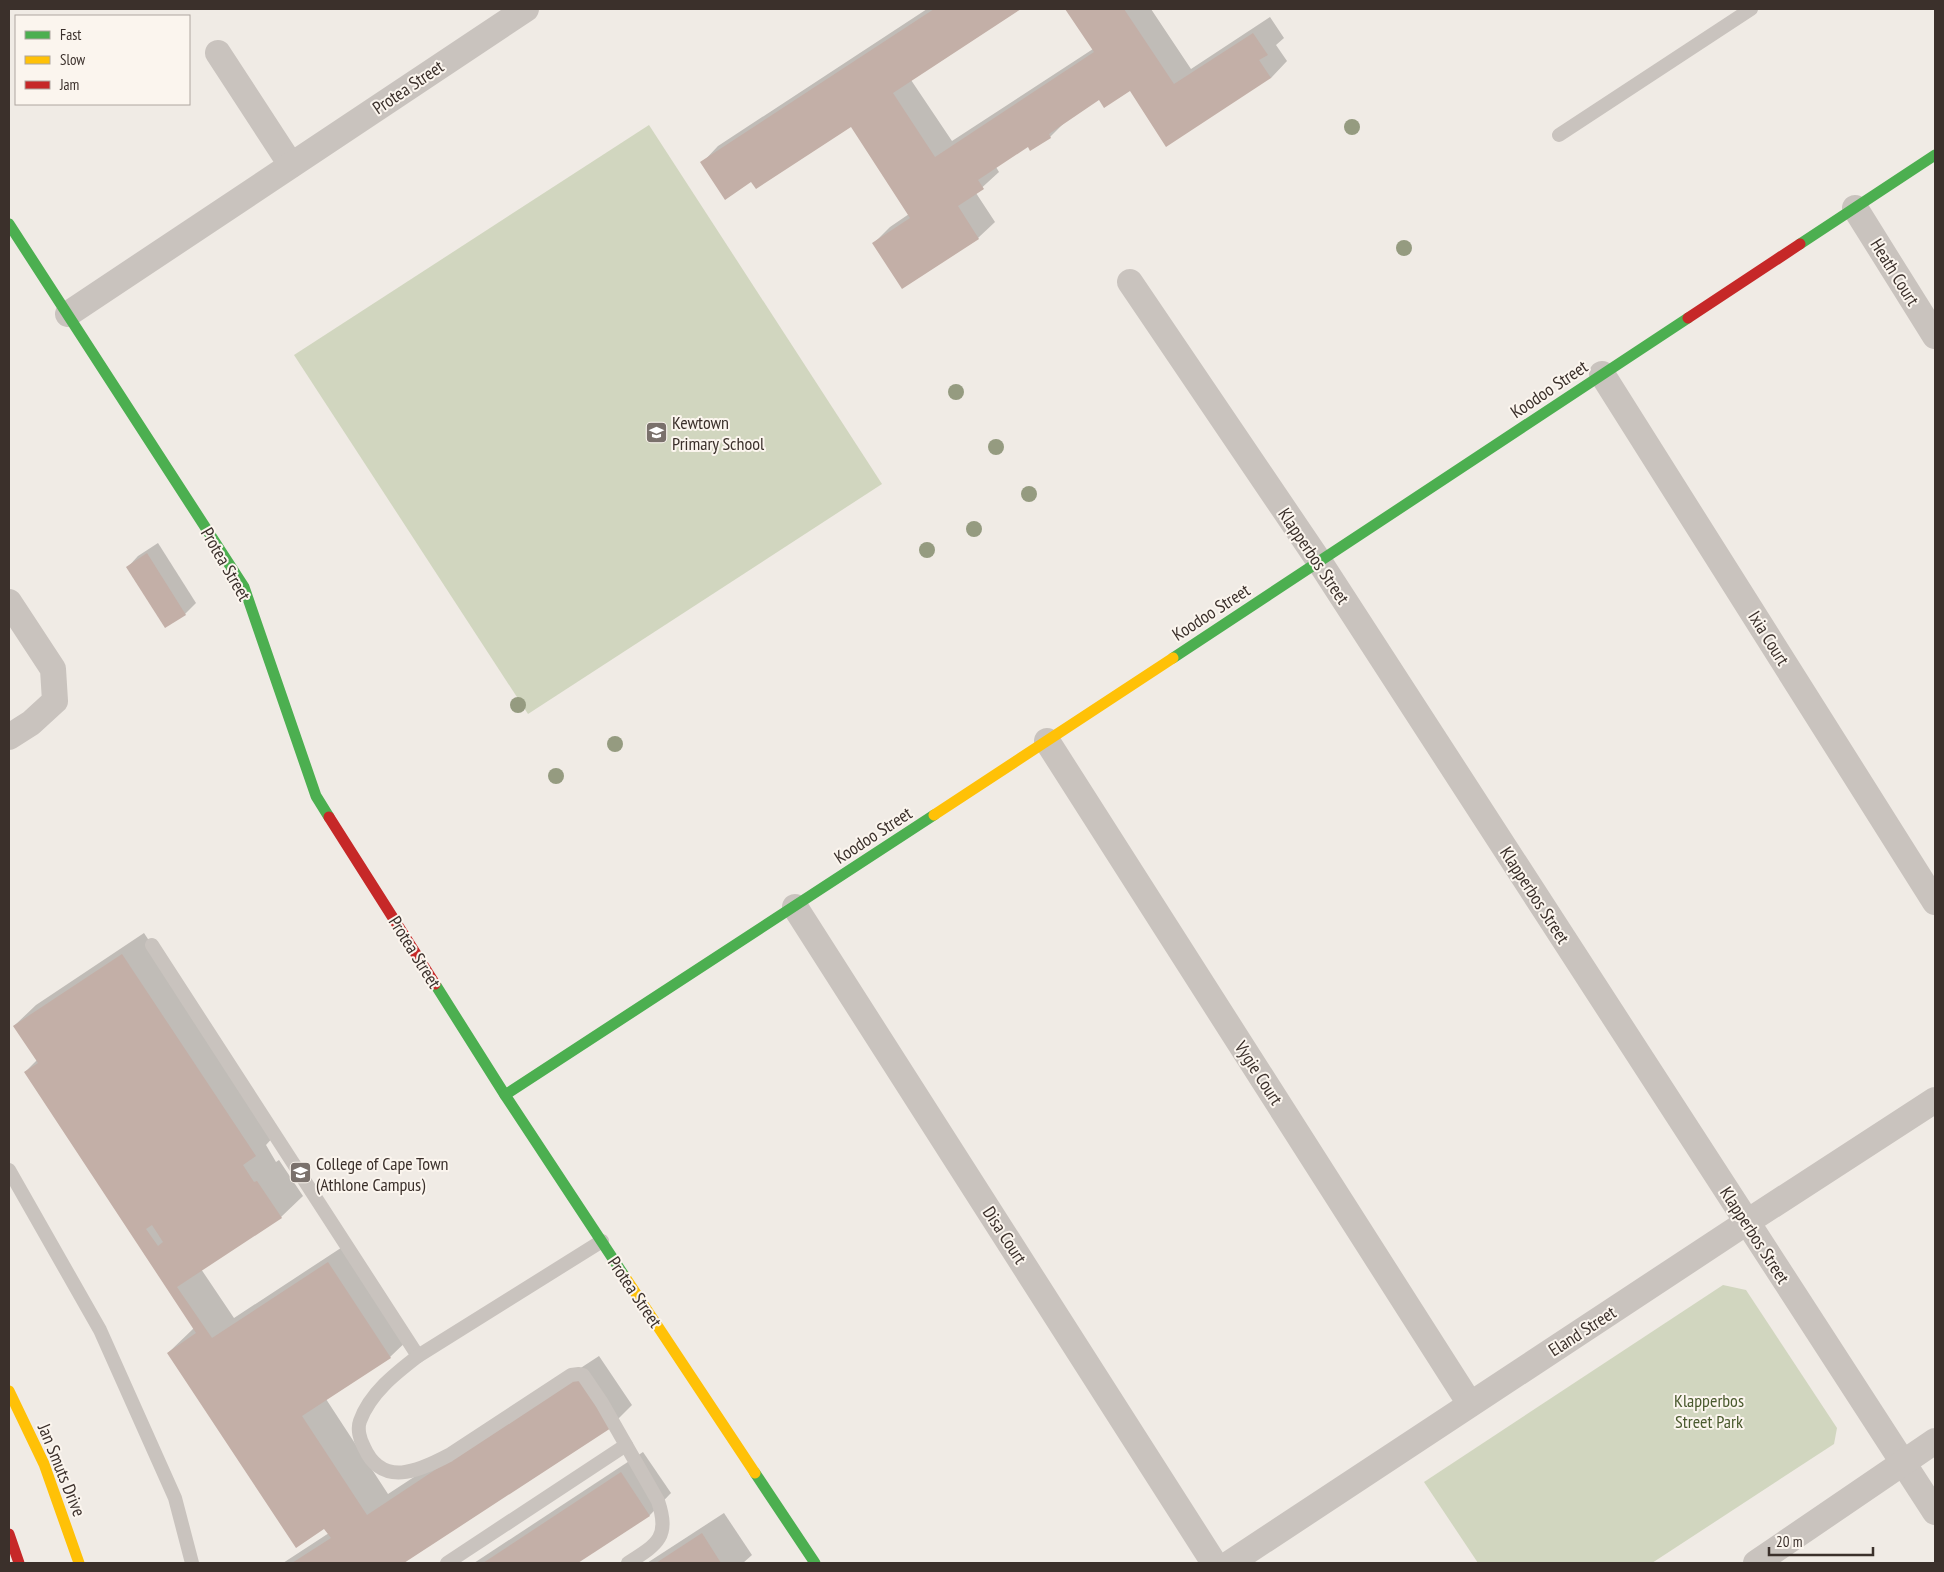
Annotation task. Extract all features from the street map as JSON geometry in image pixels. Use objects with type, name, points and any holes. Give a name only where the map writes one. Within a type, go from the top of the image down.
[{"type":"street","name":"Protea Street","points":[[68,314],[526,9]]},
{"type":"street","points":[[218,53],[291,165]]},
{"type":"street","name":"Koodoo Street","points":[[505,1095],[795,908],[1935,155]]},
{"type":"street","name":"Heath Court","points":[[1855,208],[1935,336]]},
{"type":"street","name":"Protea Street","points":[[9,224],[244,586],[316,796],[505,1095],[816,1563]]},
{"type":"street","name":"Klapperbos Street","points":[[1130,282],[1319,562],[1935,1512]]},
{"type":"street","name":"Ixia Court","points":[[1602,374],[1935,902]]},
{"type":"street","points":[[9,602],[53,668],[55,701],[31,723],[9,737]]},
{"type":"street","name":"Vygie Court","points":[[1047,741],[1470,1404]]},
{"type":"street","name":"Disa Court","points":[[795,908],[1214,1563]]},
{"type":"street","name":"Eland Street","points":[[1230,1563],[1935,1100]]},
{"type":"street","name":"Jan Smuts Drive","points":[[9,1391],[44,1464],[79,1563]]},
{"type":"street","points":[[1756,1563],[1935,1440]]},
{"type":"street","points":[[9,1534],[19,1563]]},
{"type":"lane","points":[[1559,134],[1751,9]]},
{"type":"lane","points":[[152,945],[418,1356]]},
{"type":"lane","points":[[9,1170],[100,1330],[175,1498],[192,1563]]},
{"type":"lane","points":[[602,1241],[418,1356],[383,1386],[367,1407],[359,1423],[360,1439],[376,1464],[388,1473],[411,1472],[431,1465],[575,1374],[583,1375],[658,1501],[664,1524],[661,1536],[645,1553],[628,1563]]},
{"type":"lane","points":[[447,1563],[626,1445]]},
{"type":"green space","points":[[649,125],[882,484],[528,714],[294,355]]},
{"type":"green space","name":"Klapperbos Street Park","points":[[1723,1285],[1746,1290],[1837,1428],[1834,1444],[1652,1563],[1478,1563],[1424,1482]]},
{"type":"building","points":[[934,9],[1021,9],[893,93],[935,157],[1094,52],[1065,9],[1124,9],[1174,84],[1253,33],[1268,55],[1259,60],[1271,78],[1166,147],[1130,91],[1104,108],[1099,100],[1049,134],[1051,138],[1030,151],[1028,147],[978,180],[984,189],[958,206],[979,239],[902,289],[872,243],[910,218],[851,127],[756,189],[751,182],[725,200],[700,162]]},
{"type":"building","points":[[147,553],[186,615],[165,628],[126,567]]},
{"type":"building","points":[[122,954],[256,1156],[243,1165],[254,1182],[257,1181],[282,1218],[177,1287],[212,1338],[328,1262],[391,1358],[302,1416],[367,1515],[577,1376],[611,1428],[404,1563],[292,1563],[331,1538],[324,1529],[296,1548],[167,1353],[196,1333],[24,1072],[38,1063],[13,1026]],"holes":[[[152,1225],[163,1242],[158,1246],[146,1229]]]},
{"type":"building","points":[[621,1472],[650,1516],[578,1563],[483,1563]]},
{"type":"building","points":[[702,1533],[721,1563],[656,1563]]},
{"type":"traffic: fast","points":[[1800,244],[1935,155]]},
{"type":"traffic: fast","points":[[9,224],[244,587],[316,796],[329,817]]},
{"type":"traffic: fast","points":[[1173,658],[1688,318]]},
{"type":"traffic: fast","points":[[505,1095],[934,815]]},
{"type":"traffic: fast","points":[[435,984],[505,1095],[625,1277]]},
{"type":"traffic: fast","points":[[755,1473],[815,1563]]},
{"type":"traffic: slow","points":[[934,815],[1173,658]]},
{"type":"traffic: slow","points":[[625,1277],[755,1473]]},
{"type":"traffic: slow","points":[[9,1391],[44,1464],[79,1563]]},
{"type":"traffic: jam","points":[[1688,318],[1800,244]]},
{"type":"traffic: jam","points":[[329,817],[435,984]]},
{"type":"traffic: jam","points":[[9,1534],[19,1563]]},
{"type":"place","name":"Kewtown Primary School","points":[[656,432]]},
{"type":"place","name":"College of Cape Town (Athlone Campus)","points":[[300,1173]]}]
